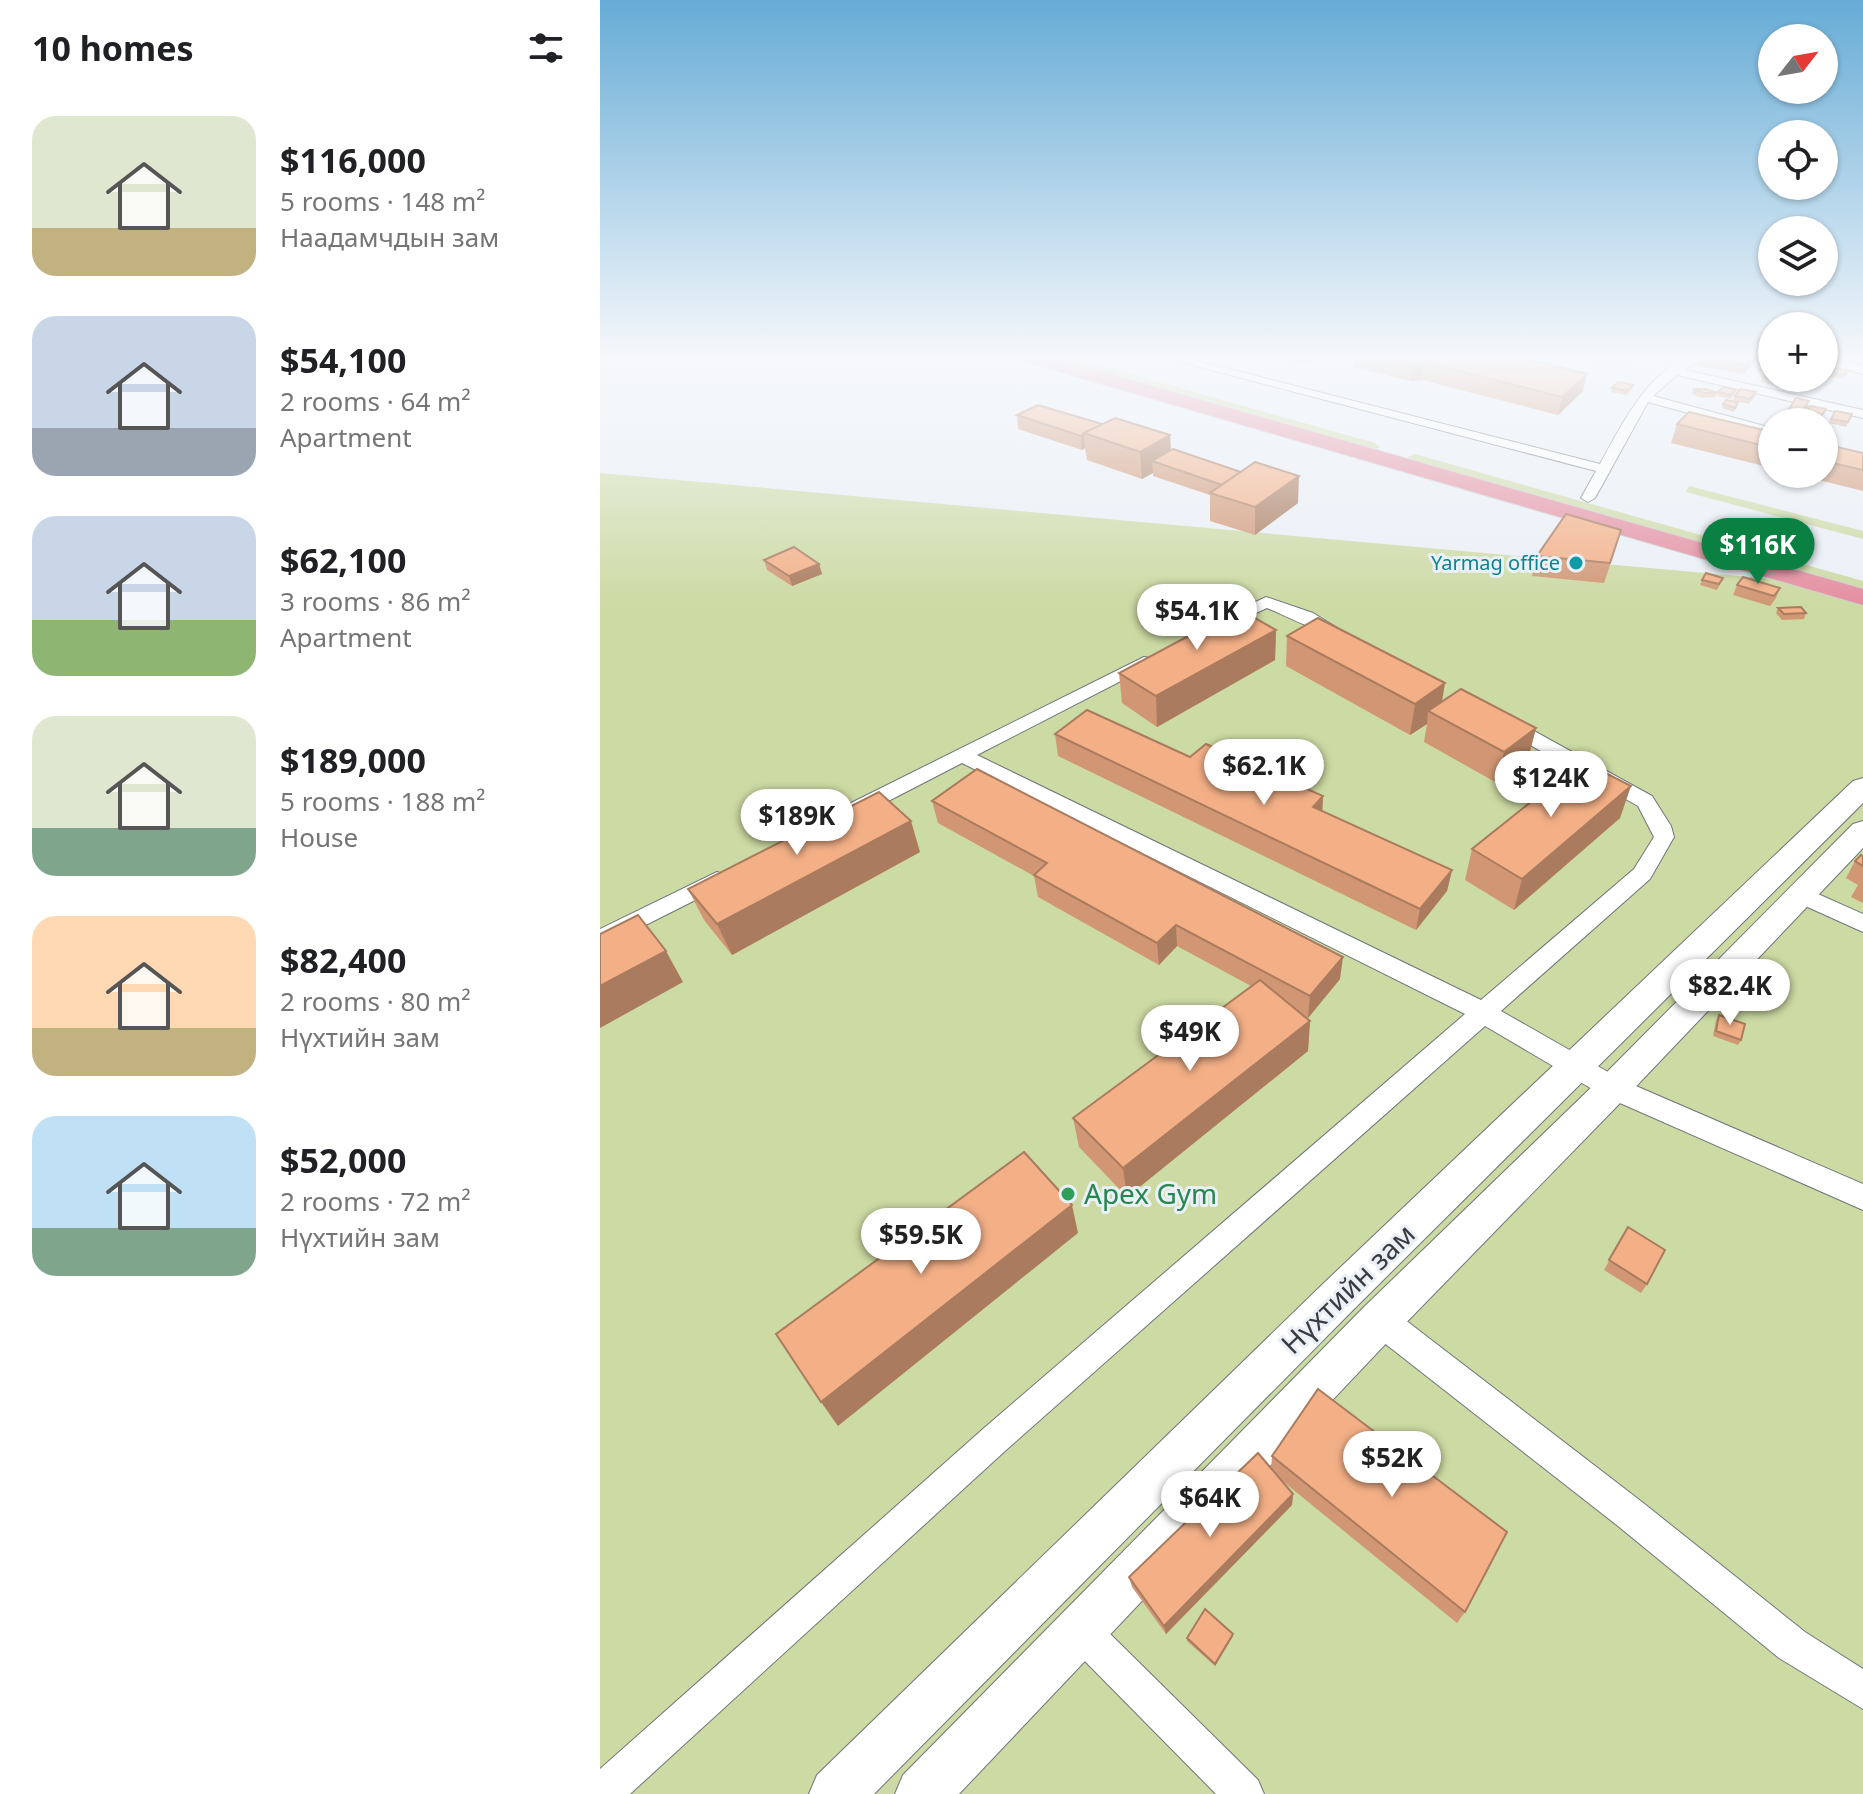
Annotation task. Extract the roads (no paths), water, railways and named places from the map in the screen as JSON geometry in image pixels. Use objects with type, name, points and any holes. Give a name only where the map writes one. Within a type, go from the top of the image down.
[{"type":"highway","points":[[1341,439],[1588,498],[1863,575]]},
{"type":"highway","points":[[1349,439],[1863,597]]},
{"type":"main road","name":"Нүхтийн зам","points":[[836,1794],[1340,1295],[1863,787]]},
{"type":"main road","name":"Нүхтийн зам","points":[[922,1794],[1380,1320],[1613,1088],[1863,831]]},
{"type":"street","points":[[1486,439],[1604,469]]},
{"type":"street","points":[[1588,498],[1621,439]]},
{"type":"street","points":[[1195,635],[1266,602],[1307,617],[1362,646]]},
{"type":"street","points":[[837,819],[1167,650]]},
{"type":"street","points":[[601,1794],[994,1440],[1642,874],[1664,837],[1661,826],[1645,801],[1495,717]]},
{"type":"street","points":[[962,755],[1482,1012],[1613,1088],[1863,1197]]},
{"type":"street","points":[[600,939],[739,868]]},
{"type":"street","points":[[1800,894],[1863,924]]},
{"type":"street","points":[[1380,1320],[1630,1514],[1792,1645],[1863,1690]]},
{"type":"street","points":[[1081,1631],[1244,1794]]},
{"type":"place","name":"Yarmag office","points":[[1576,563]]},
{"type":"place","name":"Apex Gym","points":[[1068,1194]]}]
